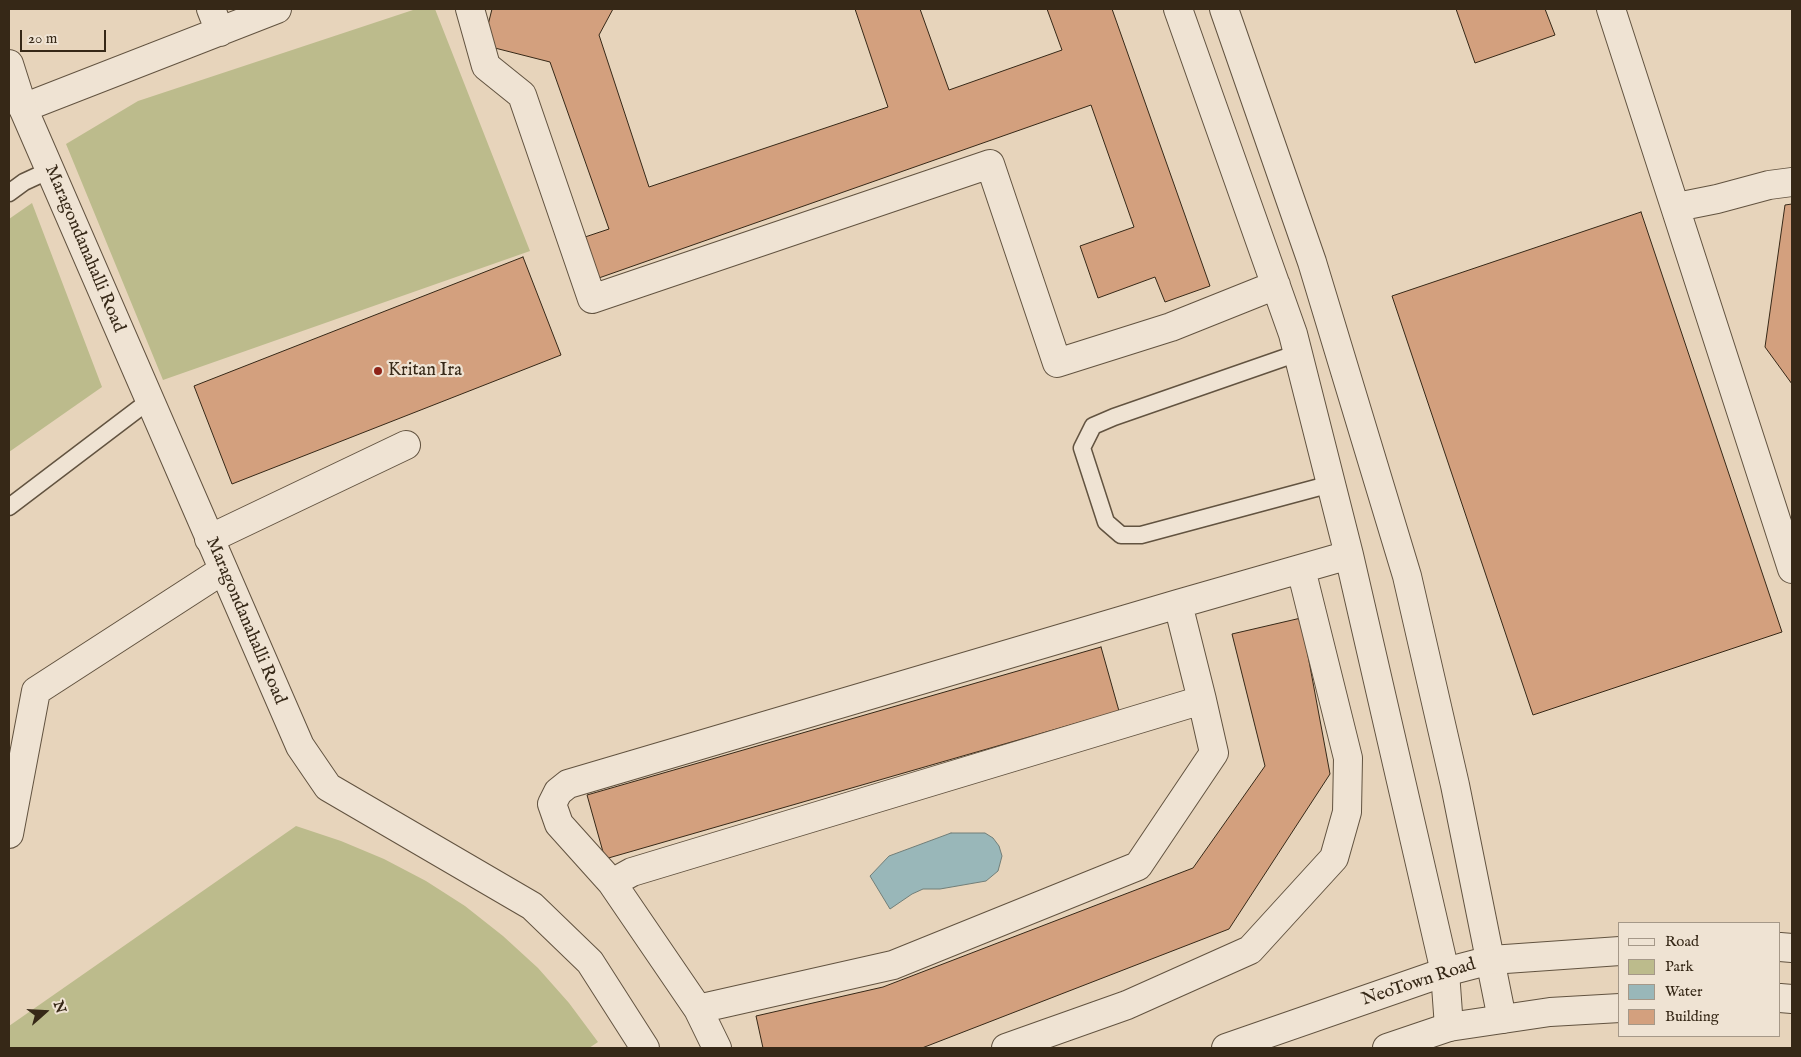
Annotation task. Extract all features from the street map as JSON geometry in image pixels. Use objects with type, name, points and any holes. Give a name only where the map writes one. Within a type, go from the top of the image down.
[{"type":"street","points":[[23,108],[215,20],[277,9]]},
{"type":"street","points":[[470,9],[486,66],[522,94],[592,299],[990,164],[1057,363],[1179,324],[1276,284]]},
{"type":"street","points":[[1178,9],[1276,284],[1298,353],[1349,555],[1445,972],[1449,1027]]},
{"type":"street","points":[[1224,9],[1312,262],[1407,576],[1455,785],[1492,960],[1502,1019]]},
{"type":"street","points":[[1611,9],[1677,207],[1792,569]]},
{"type":"street","name":"Maragondanahalli Road","points":[[9,64],[23,108],[300,746],[328,787],[532,906],[590,962],[640,1046]]},
{"type":"street","points":[[1677,207],[1717,199],[1769,184],[1792,182]]},
{"type":"street","points":[[209,539],[406,445]]},
{"type":"street","points":[[717,1048],[698,1009],[612,883],[559,824],[552,804],[558,792],[568,784],[1349,555]]},
{"type":"street","points":[[1006,1048],[1128,1005],[1250,950],[1334,858],[1347,812],[1348,758],[1308,567]]},
{"type":"street","points":[[9,834],[36,691],[223,570]]},
{"type":"street","points":[[698,1009],[893,965],[1138,866],[1214,753],[1178,604]]},
{"type":"street","points":[[612,883],[632,872],[1202,700]]},
{"type":"street","name":"NeoTown Road","points":[[1226,1048],[1445,972],[1492,960],[1618,950]]},
{"type":"street","points":[[1387,1048],[1449,1027],[1550,1012],[1618,1008]]},
{"type":"lane","points":[[9,193],[24,182],[50,170]]},
{"type":"lane","points":[[1298,353],[1114,416],[1093,426],[1082,448],[1106,522],[1121,535],[1141,536],[1331,484]]},
{"type":"lane","points":[[9,507],[150,400]]},
{"type":"green space","points":[[416,9],[435,9],[530,251],[163,380],[66,144],[138,101]]},
{"type":"green space","points":[[32,203],[102,387],[9,452],[9,219]]},
{"type":"green space","points":[[296,826],[341,841],[384,859],[426,881],[465,906],[503,936],[538,968],[569,1003],[598,1042],[589,1048],[9,1048],[9,1026]]},
{"type":"water","points":[[951,833],[985,833],[993,838],[999,846],[1002,856],[998,871],[986,881],[940,889],[923,889],[890,909],[870,876],[889,856]]},
{"type":"building","points":[[492,9],[613,9],[599,35],[649,187],[888,107],[855,9],[920,9],[949,90],[1062,50],[1047,9],[1112,9],[1210,286],[1165,302],[1155,277],[1098,298],[1080,246],[1134,227],[1091,105],[596,279],[582,238],[609,229],[550,62],[483,45]]},
{"type":"building","points":[[1456,9],[1545,9],[1555,35],[1475,63]]},
{"type":"building","points":[[1792,204],[1792,384],[1765,347],[1785,205]]},
{"type":"building","points":[[1641,212],[1782,632],[1533,715],[1392,296]]},
{"type":"building","name":"Kritan Ira","points":[[523,257],[561,355],[232,484],[194,386]]},
{"type":"building","points":[[1301,618],[1330,774],[1229,929],[922,1048],[763,1048],[756,1016],[883,987],[1193,868],[1265,766],[1232,634]]},
{"type":"building","points":[[1101,647],[1119,711],[605,859],[587,795]]},
{"type":"place","name":"Kritan Ira","points":[[378,371]]}]
